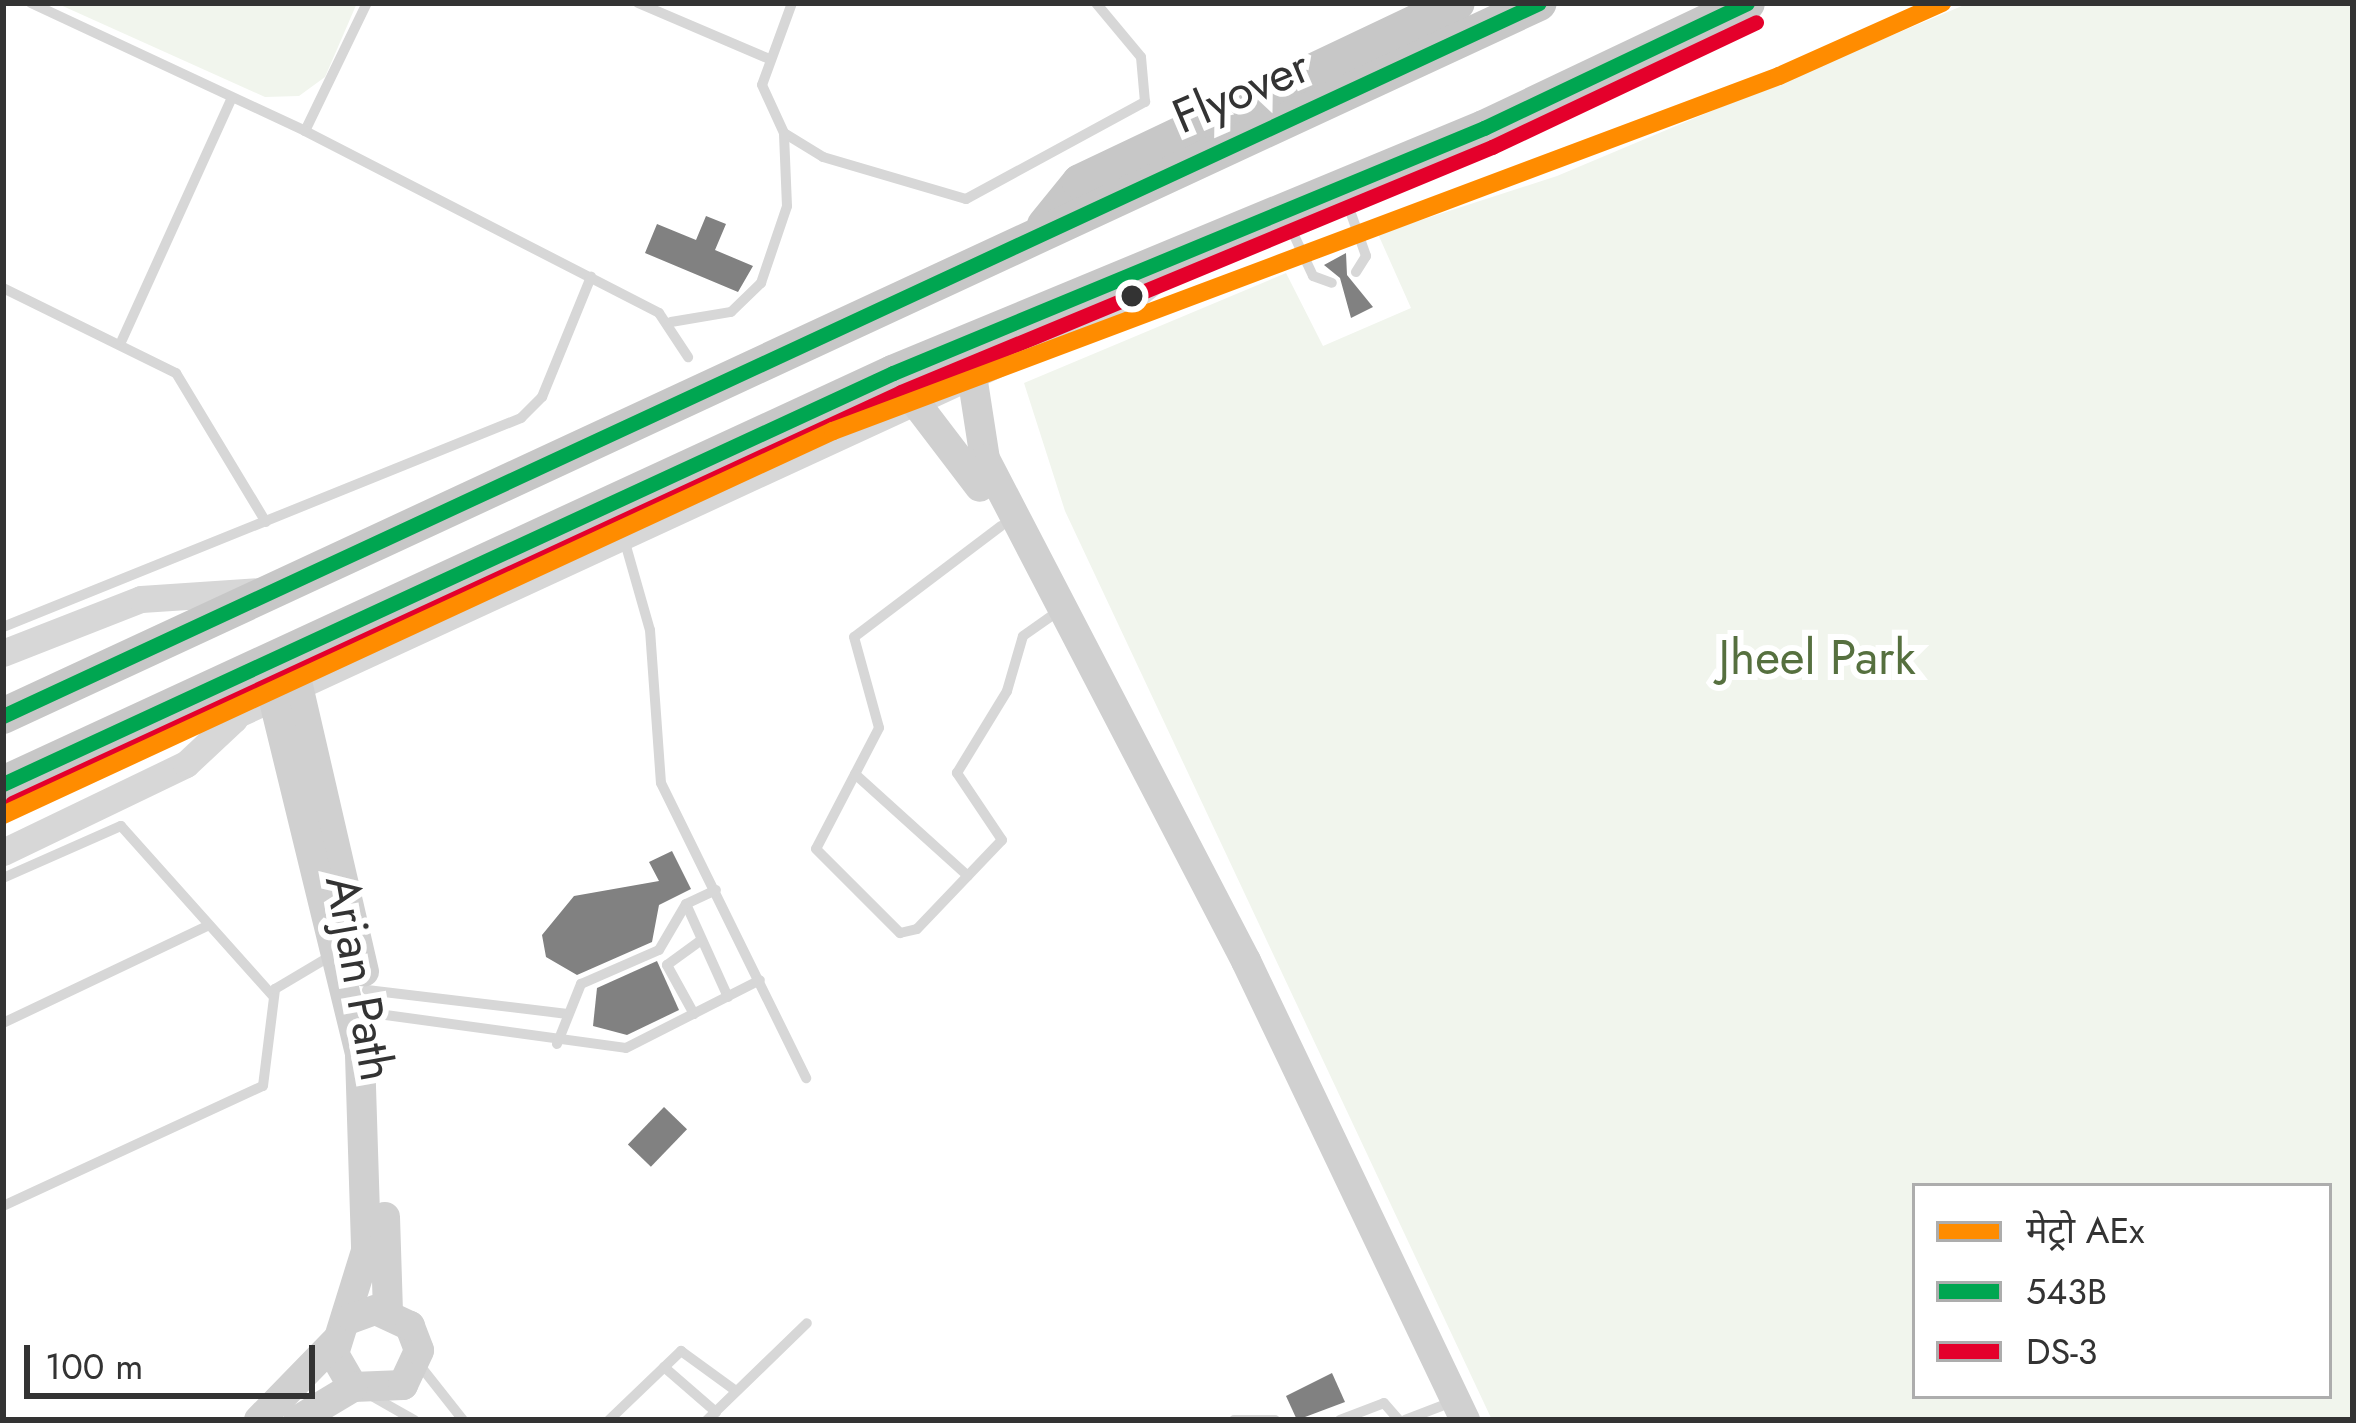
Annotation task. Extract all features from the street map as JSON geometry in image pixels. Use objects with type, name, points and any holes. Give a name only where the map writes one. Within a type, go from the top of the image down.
[{"type":"highway","points":[[1043,228],[1079,182],[1457,3]]},
{"type":"highway","name":"Flyover","points":[[3,716],[1043,228],[1328,107],[1539,3]]},
{"type":"highway","points":[[3,784],[270,660],[967,360],[1194,248],[1341,188],[1747,3]]},
{"type":"main road","points":[[967,360],[966,441],[1001,526],[1054,614],[1240,973],[1451,1415]]},
{"type":"main road","points":[[905,386],[966,441],[1451,1415]]},
{"type":"main road","name":"Arjan Path","points":[[270,660],[287,695],[349,946],[369,1001],[388,1311]]},
{"type":"main road","name":"Arjan Path","points":[[343,1330],[368,1228],[360,1055],[349,946]]},
{"type":"main road","points":[[259,1420],[343,1330],[388,1311],[416,1337],[418,1364],[403,1385],[359,1390],[298,1420]]},
{"type":"main road","points":[[343,1330],[359,1390]]},
{"type":"street","points":[[234,719],[624,539],[905,386]]},
{"type":"street","points":[[3,653],[141,599],[262,591]]},
{"type":"street","points":[[3,852],[186,764],[234,719],[270,660]]},
{"type":"lane","points":[[31,3],[305,131],[591,278],[671,322],[688,357]]},
{"type":"lane","points":[[305,131],[367,3]]},
{"type":"lane","points":[[638,3],[767,58]]},
{"type":"lane","points":[[671,322],[731,312],[761,283],[787,206],[784,133],[764,102],[767,58],[792,3]]},
{"type":"lane","points":[[784,133],[914,188],[976,198],[1145,102],[1141,57],[1096,3]]},
{"type":"lane","points":[[122,340],[232,98]]},
{"type":"lane","points":[[1341,188],[1365,251],[1356,272]]},
{"type":"lane","points":[[1283,212],[1313,276],[1332,284]]},
{"type":"lane","points":[[3,627],[530,412],[591,278]]},
{"type":"lane","points":[[3,288],[122,340],[191,390],[266,522]]},
{"type":"lane","points":[[1001,526],[854,637],[879,728],[816,849],[900,933],[917,929],[1004,834],[956,773],[1007,691],[1023,636],[1054,614]]},
{"type":"lane","points":[[624,539],[648,616],[661,783],[806,1078]]},
{"type":"lane","points":[[854,774],[968,876]]},
{"type":"lane","points":[[3,878],[121,826],[272,995],[262,1086],[3,1206]]},
{"type":"lane","points":[[557,1044],[581,984],[669,941],[686,904],[716,890]]},
{"type":"lane","points":[[686,904],[728,997]]},
{"type":"lane","points":[[3,1023],[207,926]]},
{"type":"lane","points":[[694,1014],[668,965],[700,941]]},
{"type":"lane","points":[[272,995],[349,946]]},
{"type":"lane","points":[[369,1001],[415,1020],[557,1044],[626,1048],[760,980]]},
{"type":"lane","points":[[369,1001],[418,996],[568,1014]]},
{"type":"lane","points":[[415,1020],[418,996]]},
{"type":"lane","points":[[664,1367],[712,1416],[808,1323]]},
{"type":"lane","points":[[609,1420],[664,1367],[688,1351],[736,1391]]},
{"type":"lane","points":[[418,1364],[464,1420]]},
{"type":"lane","points":[[359,1390],[415,1420]]},
{"type":"lane","points":[[1340,1420],[1384,1403],[1402,1420],[1451,1415]]},
{"type":"lane","points":[[1234,1420],[1275,1420]]},
{"type":"green space","points":[[56,3],[357,3],[325,77],[299,96],[265,97]]},
{"type":"green space","name":"Jheel Park","points":[[1969,3],[2353,3],[2353,1420],[1492,1420],[1065,511],[1024,383],[1286,273],[1323,346],[1411,308],[1378,234],[1557,176]]},
{"type":"building","points":[[706,216],[726,224],[715,250],[753,266],[738,292],[645,253],[657,224],[696,240]]},
{"type":"building","points":[[1346,253],[1347,275],[1373,307],[1351,318],[1340,278],[1324,265]]},
{"type":"building","points":[[672,851],[691,889],[659,905],[652,942],[577,975],[546,957],[542,935],[574,896],[659,881],[649,862]]},
{"type":"building","points":[[657,961],[679,1010],[627,1035],[593,1026],[597,988]]},
{"type":"building","points":[[664,1107],[687,1129],[651,1167],[628,1144]]},
{"type":"building","points":[[1332,1373],[1345,1402],[1297,1420],[1286,1396]]},
{"type":"metro line","name":"AEx","points":[[3,815],[833,431],[1779,76],[1942,3]]},
{"type":"transit line","name":"543B","points":[[3,716],[1539,3]]},
{"type":"transit line","name":"543B","points":[[3,784],[893,373],[1484,128],[1747,3]]},
{"type":"transit line","name":"DS-3","points":[[12,803],[901,392],[1492,147],[1756,22]]}]
